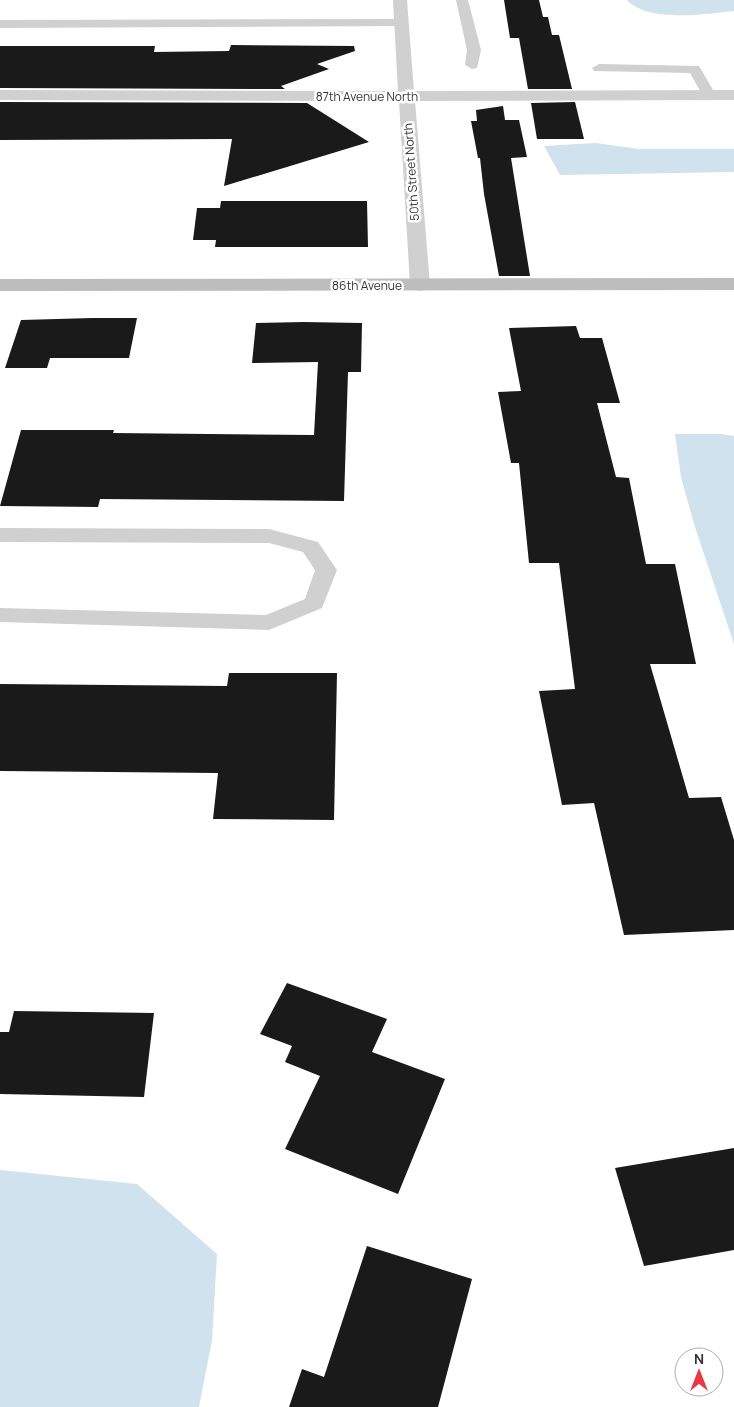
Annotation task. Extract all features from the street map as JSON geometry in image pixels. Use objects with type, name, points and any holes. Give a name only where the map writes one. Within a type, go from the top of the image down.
[{"type":"street","name":"50th Street North","points":[[400,0],[405,96],[420,285]]},
{"type":"street","name":"87th Avenue North","points":[[0,95],[734,95]]},
{"type":"street","name":"86th Avenue","points":[[0,285],[734,284]]},
{"type":"lane","points":[[462,0],[474,50],[472,65]]},
{"type":"lane","points":[[0,24],[401,23]]},
{"type":"lane","points":[[599,68],[694,68],[709,95]]},
{"type":"lane","points":[[0,535],[268,536],[311,547],[326,570],[314,603],[269,623],[0,615]]},
{"type":"water","points":[[627,0],[734,0],[734,11],[693,15],[663,14],[649,12],[636,7]]},
{"type":"water","points":[[596,143],[639,149],[734,149],[734,172],[560,175],[544,146]]},
{"type":"water","points":[[675,434],[721,434],[734,436],[734,644],[694,524],[681,477]]},
{"type":"water","points":[[0,1170],[137,1184],[217,1254],[212,1340],[199,1407],[0,1407]]},
{"type":"building","points":[[504,0],[539,0],[543,17],[548,17],[552,35],[559,35],[572,89],[528,89],[519,38],[510,38]]},
{"type":"building","points":[[231,45],[354,46],[355,51],[317,64],[329,69],[281,86],[285,89],[0,88],[0,46],[155,46],[154,52],[229,51]]},
{"type":"building","points":[[0,102],[307,103],[369,142],[224,186],[232,139],[0,140]]},
{"type":"building","points":[[575,102],[584,139],[537,139],[531,103]]},
{"type":"building","points":[[503,106],[505,120],[519,120],[527,157],[511,158],[530,276],[499,276],[484,194],[480,158],[478,158],[471,121],[477,121],[476,110]]},
{"type":"building","points":[[221,201],[367,201],[368,247],[215,247],[216,240],[193,240],[197,208],[220,208]]},
{"type":"building","points":[[137,318],[129,358],[50,358],[47,368],[5,368],[21,320]]},
{"type":"building","points":[[256,323],[362,323],[361,372],[348,372],[344,501],[100,499],[98,507],[0,506],[21,430],[114,430],[113,433],[314,435],[318,362],[252,363]]},
{"type":"building","points":[[576,326],[580,338],[602,338],[620,403],[597,403],[616,477],[629,478],[646,564],[675,564],[696,664],[650,664],[689,798],[721,797],[734,840],[734,930],[624,935],[594,803],[562,805],[539,691],[575,689],[559,563],[529,563],[519,463],[511,463],[498,392],[521,391],[509,328]]},
{"type":"building","points":[[229,673],[337,673],[334,820],[213,819],[218,773],[0,771],[0,684],[227,686]]},
{"type":"building","points":[[287,983],[387,1019],[372,1052],[445,1079],[398,1194],[285,1149],[320,1076],[285,1062],[292,1046],[260,1034]]},
{"type":"building","points":[[14,1011],[154,1013],[144,1097],[0,1094],[0,1032],[9,1032]]},
{"type":"building","points":[[734,1148],[734,1250],[644,1266],[615,1168]]},
{"type":"building","points":[[367,1246],[472,1279],[438,1407],[289,1407],[302,1369],[324,1377]]}]
